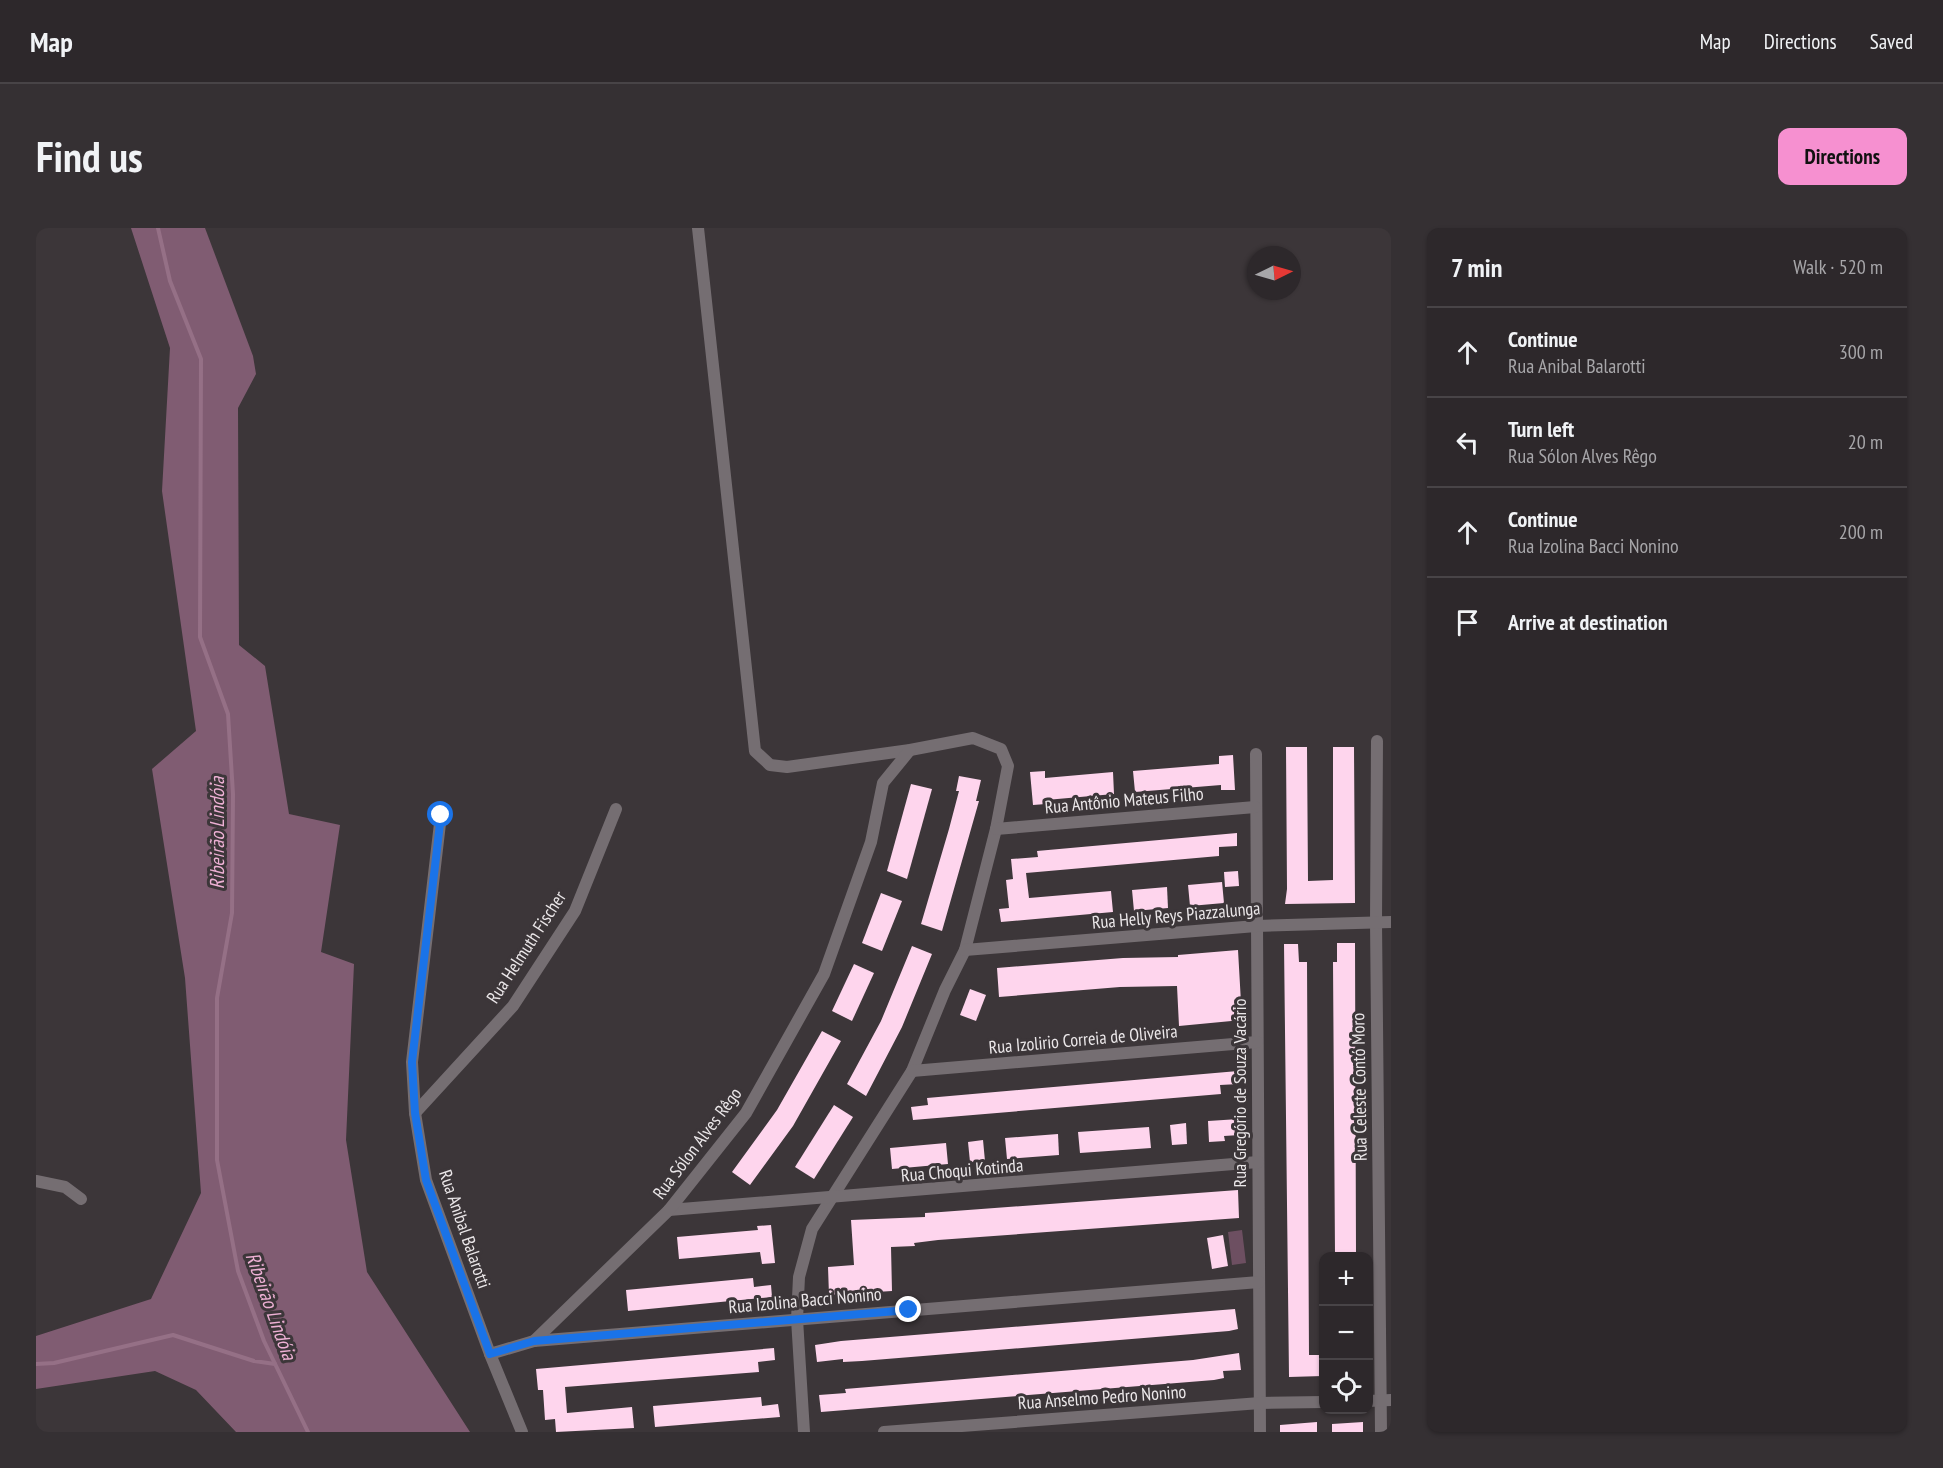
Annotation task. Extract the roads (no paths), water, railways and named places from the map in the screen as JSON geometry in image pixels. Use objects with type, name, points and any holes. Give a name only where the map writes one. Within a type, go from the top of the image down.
[{"type":"street","points":[[698,228],[755,752],[770,765],[787,767],[910,750],[973,738],[1001,749],[1008,766],[996,829],[965,950],[945,990],[912,1071],[812,1229],[799,1277],[797,1319],[804,1432]]},
{"type":"street","name":"Rua Celeste Contó Moro","points":[[1377,741],[1376,922],[1381,1432]]},
{"type":"street","name":"Rua Sólon Alves Rêgo","points":[[490,1354],[534,1341],[669,1210],[746,1113],[824,974],[871,842],[883,783],[910,750]]},
{"type":"street","name":"Rua Gregório de Souza Vacário","points":[[1256,754],[1260,1432]]},
{"type":"street","name":"Rua Antônio Mateus Filho","points":[[996,829],[1255,807]]},
{"type":"street","name":"Rua Helmuth Fischer","points":[[415,1113],[513,1006],[575,911],[616,809]]},
{"type":"street","name":"Rua Anibal Balarotti","points":[[441,815],[412,1062],[415,1113],[426,1180],[490,1354],[522,1432]]},
{"type":"street","name":"Rua Helly Reys Piazzalunga","points":[[965,950],[1256,926],[1391,922]]},
{"type":"street","name":"Rua Izolirio Correia de Oliveira","points":[[912,1071],[1257,1042]]},
{"type":"street","name":"Rua Choqui Kotinda","points":[[669,1210],[830,1199],[1258,1162]]},
{"type":"street","points":[[36,1181],[64,1187],[81,1199]]},
{"type":"street","name":"Rua Izolina Bacci Nonino","points":[[534,1341],[1259,1282]]},
{"type":"street","name":"Rua Anselmo Pedro Nonino","points":[[884,1432],[1260,1403],[1319,1402]]},
{"type":"waterway","name":"Ribeirão Lindóia","points":[[158,228],[170,281],[201,359],[200,637],[228,714],[233,794],[232,913],[217,998],[217,1160],[238,1271],[264,1341],[308,1432]]},
{"type":"waterway","points":[[36,1364],[54,1363],[173,1335],[254,1361],[275,1364]]}]
